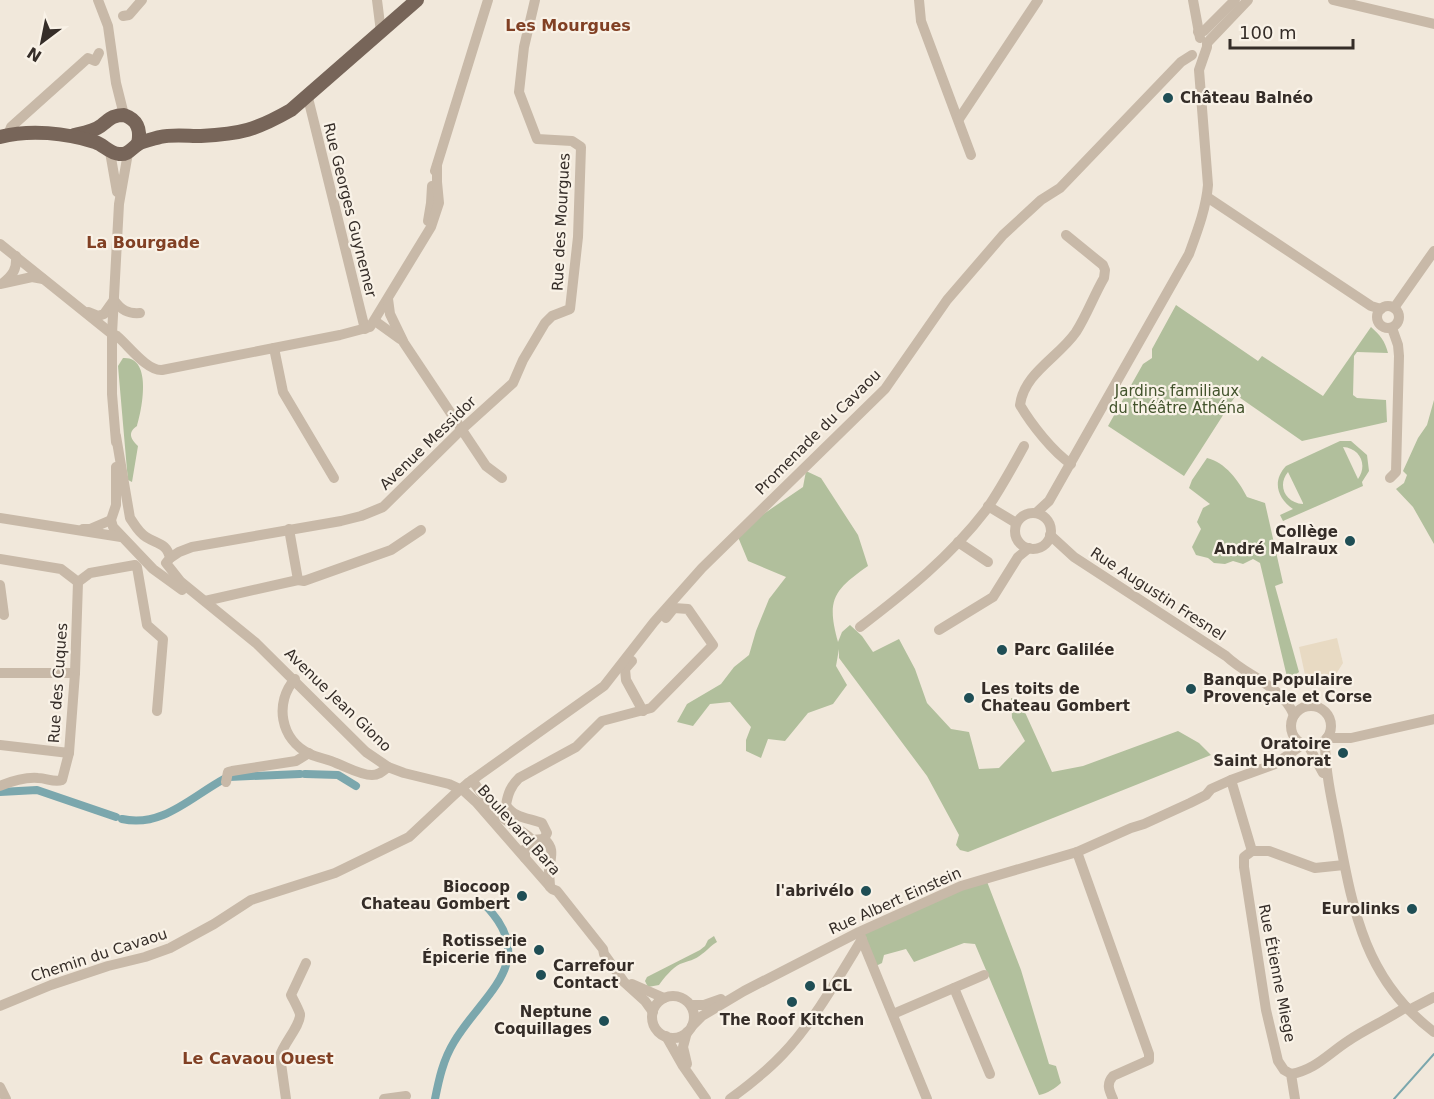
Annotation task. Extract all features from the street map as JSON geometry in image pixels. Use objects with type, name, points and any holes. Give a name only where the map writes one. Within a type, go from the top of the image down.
[{"type":"main road","points":[[4,136],[47,134],[69,136],[107,148],[116,154],[162,137],[245,132],[270,122],[308,98],[417,0]]},
{"type":"main road","points":[[69,136],[87,132],[112,119],[136,122],[139,129],[133,148]]},
{"type":"main road","points":[[107,148],[100,135],[112,119]]},
{"type":"main road","points":[[139,129],[162,137]]},
{"type":"street","points":[[98,0],[108,26],[116,83],[112,119]]},
{"type":"street","points":[[123,16],[129,15],[142,0]]},
{"type":"street","points":[[377,0],[381,32]]},
{"type":"street","points":[[112,361],[125,353],[131,354],[158,370],[162,370],[365,329],[375,321],[423,242],[440,203],[436,182],[437,166],[488,0]]},
{"type":"street","name":"Rue des Mourgues","points":[[535,0],[524,47],[519,92],[537,139],[572,141],[581,147],[578,237],[570,309]]},
{"type":"street","points":[[919,0],[921,21],[971,155]]},
{"type":"street","points":[[959,119],[1038,0]]},
{"type":"street","points":[[1193,0],[1202,39],[1207,47],[1199,70]]},
{"type":"street","points":[[1202,39],[1204,31],[1235,0]]},
{"type":"street","points":[[1202,39],[1248,0]]},
{"type":"street","points":[[1333,0],[1434,24]]},
{"type":"street","points":[[1389,0],[1389,13]]},
{"type":"street","name":"Promenade du Cavaou","points":[[465,787],[604,686],[654,622],[702,568],[885,389],[947,300],[1003,235],[1041,200],[1060,188],[1181,62],[1192,55],[1202,39]]},
{"type":"street","points":[[4,136],[11,127],[88,58],[95,61],[99,52]]},
{"type":"street","points":[[1036,513],[1049,501],[1071,464],[1189,254],[1207,198],[1207,159],[1199,70],[1192,55]]},
{"type":"street","name":"Rue Georges Guynemer","points":[[308,98],[365,329]]},
{"type":"street","points":[[107,148],[119,204]]},
{"type":"street","points":[[112,518],[116,505],[116,435],[112,332],[119,204],[133,148]]},
{"type":"street","points":[[1207,198],[1371,306],[1381,309]]},
{"type":"street","points":[[1066,235],[1103,265],[1104,278],[1076,332],[1038,371],[1023,395],[1020,405],[1062,458],[1071,464]]},
{"type":"street","points":[[0,244],[117,336],[144,362]]},
{"type":"street","points":[[1394,308],[1434,251]]},
{"type":"street","points":[[2,284],[13,274],[16,256]]},
{"type":"street","points":[[2,284],[32,277],[48,281]]},
{"type":"street","points":[[388,299],[390,314],[404,344],[486,466],[502,478]]},
{"type":"street","points":[[83,309],[93,315],[104,314],[114,300]]},
{"type":"street","points":[[112,332],[127,318],[140,313],[130,314],[118,306],[114,300]]},
{"type":"street","points":[[1389,306],[1394,308],[1399,313],[1399,320],[1392,328],[1385,328],[1379,323],[1377,315],[1381,309],[1389,306]]},
{"type":"street","name":"Avenue Messidor","points":[[168,561],[179,552],[192,547],[361,516],[383,507],[461,430],[513,383],[523,360],[545,323],[552,316],[570,309]]},
{"type":"street","points":[[375,321],[394,333],[404,344]]},
{"type":"street","points":[[1390,478],[1396,472],[1399,356],[1392,328]]},
{"type":"street","points":[[274,348],[283,392],[334,478]]},
{"type":"street","points":[[116,435],[130,518]]},
{"type":"street","points":[[860,627],[924,577],[958,542],[988,506],[1024,446]]},
{"type":"street","points":[[1047,519],[1049,501]]},
{"type":"street","points":[[988,506],[1016,523]]},
{"type":"street","points":[[1036,513],[1047,519],[1050,524],[1047,540],[1039,548],[1024,545],[1015,534],[1016,523],[1025,514],[1036,513]]},
{"type":"street","points":[[74,529],[90,529],[123,514],[130,518]]},
{"type":"street","points":[[0,518],[123,537]]},
{"type":"street","name":"Avenue Jean Giono","points":[[112,518],[115,531],[153,569],[234,625]]},
{"type":"street","name":"Avenue Jean Giono","points":[[130,518],[146,537],[161,543],[166,548],[168,561],[181,582],[295,679],[366,752],[388,768],[465,787]]},
{"type":"street","points":[[289,529],[298,580]]},
{"type":"street","points":[[205,601],[298,580],[304,581],[391,550],[421,530]]},
{"type":"street","name":"Rue Augustin Fresnel","points":[[1047,540],[1307,706]]},
{"type":"street","points":[[958,542],[988,562]]},
{"type":"street","name":"Avenue Messidor","points":[[161,543],[192,547]]},
{"type":"street","points":[[939,630],[993,597],[1024,545]]},
{"type":"street","points":[[0,559],[61,569],[78,582],[90,573],[135,565],[147,625],[163,639],[157,711]]},
{"type":"street","points":[[153,569],[168,561]]},
{"type":"street","name":"Rue des Cuques","points":[[0,745],[69,753],[78,582]]},
{"type":"street","points":[[0,585],[4,615]]},
{"type":"street","points":[[544,839],[547,833],[542,823],[510,812],[507,805],[509,790],[519,778],[576,747],[602,721],[643,711],[651,708],[663,697],[713,645],[688,609],[674,608],[626,669],[626,680],[643,711]]},
{"type":"street","name":"Rue Augustin Fresnel","points":[[1226,656],[1235,665],[1286,700],[1294,715]]},
{"type":"street","points":[[0,673],[75,673]]},
{"type":"street","points":[[295,679],[285,692],[282,717],[290,738],[299,747],[309,753],[373,775],[388,768]]},
{"type":"street","points":[[1330,789],[1318,760],[1292,735],[1290,723],[1294,715],[1307,706],[1317,707],[1324,711],[1331,726],[1344,734],[1363,735]]},
{"type":"street","points":[[1306,746],[1318,745],[1326,739],[1351,738],[1434,719]]},
{"type":"street","points":[[1331,726],[1326,739],[1325,757],[1344,865],[1361,935],[1382,975],[1408,1009],[1434,1032]]},
{"type":"street","name":"Rue Albert Einstein","points":[[1244,775],[1279,755],[1292,735]]},
{"type":"street","name":"Rue Albert Einstein","points":[[690,1029],[702,1016],[744,991],[961,886],[1077,852],[1131,828],[1142,818],[1203,789],[1211,789],[1254,773],[1306,746]]},
{"type":"street","points":[[0,786],[27,778],[58,782],[62,780],[69,753]]},
{"type":"street","points":[[226,779],[228,772],[296,761],[309,753]]},
{"type":"street","points":[[1231,780],[1252,851],[1269,851],[1315,868],[1344,865]]},
{"type":"street","points":[[465,787],[532,840]]},
{"type":"street","name":"Boulevard Bara","points":[[465,787],[551,888],[557,891],[603,949],[604,954],[624,982],[645,1001],[653,1012]]},
{"type":"street","name":"Chemin du Cavaou","points":[[0,1006],[51,985],[170,948],[251,900],[335,873],[409,837],[465,787]]},
{"type":"street","points":[[525,858],[525,849],[532,840],[544,839],[549,843],[553,856],[549,870],[551,888]]},
{"type":"street","name":"Rue Étienne Miege","points":[[1252,851],[1244,857],[1244,867],[1266,1010],[1278,1061],[1284,1070],[1291,1074],[1295,1099]]},
{"type":"street","points":[[1077,852],[1149,1054],[1149,1060],[1113,1076],[1108,1086],[1113,1099]]},
{"type":"street","points":[[860,935],[927,1099]]},
{"type":"street","points":[[730,1099],[754,1082],[785,1052],[831,989],[860,935]]},
{"type":"street","points":[[286,1099],[280,1056],[299,1021],[300,1015],[291,995],[306,963]]},
{"type":"street","points":[[893,1014],[984,975]]},
{"type":"street","points":[[624,982],[664,998],[678,996],[691,1005],[694,1012],[683,1053],[697,1085]]},
{"type":"street","points":[[954,988],[990,1074]]},
{"type":"street","name":"Rue Albert Einstein","points":[[691,1005],[704,1005],[744,991]]},
{"type":"street","points":[[1291,1074],[1317,1065],[1346,1042],[1434,997]]},
{"type":"street","points":[[664,998],[655,1006],[654,1024],[666,1036],[706,1099]]},
{"type":"street","points":[[666,1036],[681,1036],[690,1029]]},
{"type":"street","points":[[0,1087],[6,1099]]},
{"type":"street","points":[[384,1099],[406,1096]]},
{"type":"green space","name":"Jardins familiaux du théâtre Athéna","points":[[1176,305],[1258,361],[1262,356],[1323,396],[1371,327],[1382,338],[1388,353],[1357,352],[1354,356],[1353,395],[1357,398],[1386,400],[1387,422],[1302,441],[1236,395],[1184,476],[1108,426],[1143,364],[1152,358],[1152,349]]},
{"type":"green space","points":[[123,358],[132,360],[139,366],[143,385],[139,418],[131,434],[138,446],[132,482],[128,480],[118,366]]},
{"type":"green space","points":[[1434,400],[1434,544],[1413,507],[1396,489],[1404,483],[1407,475],[1403,471],[1418,438],[1427,425]]},
{"type":"green space","points":[[1340,441],[1351,441],[1367,455],[1369,471],[1362,482],[1363,486],[1283,521],[1280,515],[1293,509],[1283,500],[1278,489],[1279,478],[1286,466]],"holes":[[[1343,447],[1354,450],[1361,458],[1362,468],[1358,479]],[[1288,472],[1303,503],[1303,504],[1287,497],[1283,482]]]},
{"type":"green space","points":[[1207,458],[1214,460],[1231,473],[1247,497],[1265,503],[1283,583],[1275,586],[1299,672],[1288,681],[1260,563],[1253,559],[1243,564],[1233,561],[1225,564],[1214,563],[1208,558],[1196,555],[1192,547],[1201,529],[1197,522],[1203,508],[1210,504],[1189,488]]},
{"type":"green space","points":[[806,471],[821,478],[858,535],[868,566],[847,582],[836,597],[833,615],[838,642],[842,632],[850,625],[862,636],[873,652],[899,639],[915,669],[927,703],[951,729],[969,732],[979,769],[999,768],[1025,741],[1012,718],[1011,698],[1019,699],[1052,772],[1083,766],[1178,731],[1199,743],[1211,755],[968,852],[960,850],[956,845],[959,835],[927,776],[839,658],[839,649],[836,666],[847,685],[833,704],[808,713],[785,741],[768,739],[761,758],[746,751],[746,740],[751,727],[730,702],[710,704],[693,726],[677,722],[687,704],[721,684],[734,667],[749,655],[769,599],[786,577],[748,561],[738,537],[762,515],[803,487]]},
{"type":"green space","points":[[986,879],[1021,970],[1049,1064],[1056,1066],[1061,1083],[1039,1095],[975,944],[964,943],[914,962],[906,949],[884,955],[882,963],[874,967],[859,932]]},
{"type":"green space","points":[[714,936],[717,942],[694,959],[677,966],[659,985],[648,987],[645,981],[647,977],[700,950]]},
{"type":"shaded area","points":[[1337,638],[1343,663],[1333,679],[1307,684],[1299,647]]},
{"type":"waterway","points":[[229,777],[300,774]]},
{"type":"waterway","points":[[305,774],[338,775],[356,786]]},
{"type":"waterway","points":[[122,819],[137,821],[163,815],[224,779]]},
{"type":"waterway","points":[[0,792],[37,790],[116,817]]},
{"type":"waterway","points":[[435,1099],[450,1049],[502,976],[507,960],[507,942],[500,924],[483,903]]},
{"type":"waterway","points":[[1394,1099],[1434,1054]]},
{"type":"place","name":"Château Balnéo","points":[[1168,98]]},
{"type":"place","name":"Collège André Malraux","points":[[1350,541]]},
{"type":"place","name":"Parc Galilée","points":[[1002,650]]},
{"type":"place","name":"Banque Populaire Provençale et Corse","points":[[1191,689]]},
{"type":"place","name":"Les toits de Chateau Gombert","points":[[969,698]]},
{"type":"place","name":"Oratoire Saint Honorat","points":[[1343,753]]},
{"type":"place","name":"l'abrivélo","points":[[866,891]]},
{"type":"place","name":"Biocoop Chateau Gombert","points":[[522,896]]},
{"type":"place","name":"Eurolinks","points":[[1412,909]]},
{"type":"place","name":"Rotisserie Épicerie fine","points":[[539,950]]},
{"type":"place","name":"Carrefour Contact","points":[[541,975]]},
{"type":"place","name":"LCL","points":[[810,986]]},
{"type":"place","name":"The Roof Kitchen","points":[[792,1002]]},
{"type":"place","name":"Neptune Coquillages","points":[[604,1021]]},
{"type":"district","name":"Les Mourgues","points":[[568,25]]},
{"type":"district","name":"La Bourgade","points":[[143,242]]},
{"type":"district","name":"Le Cavaou Ouest","points":[[258,1058]]}]
